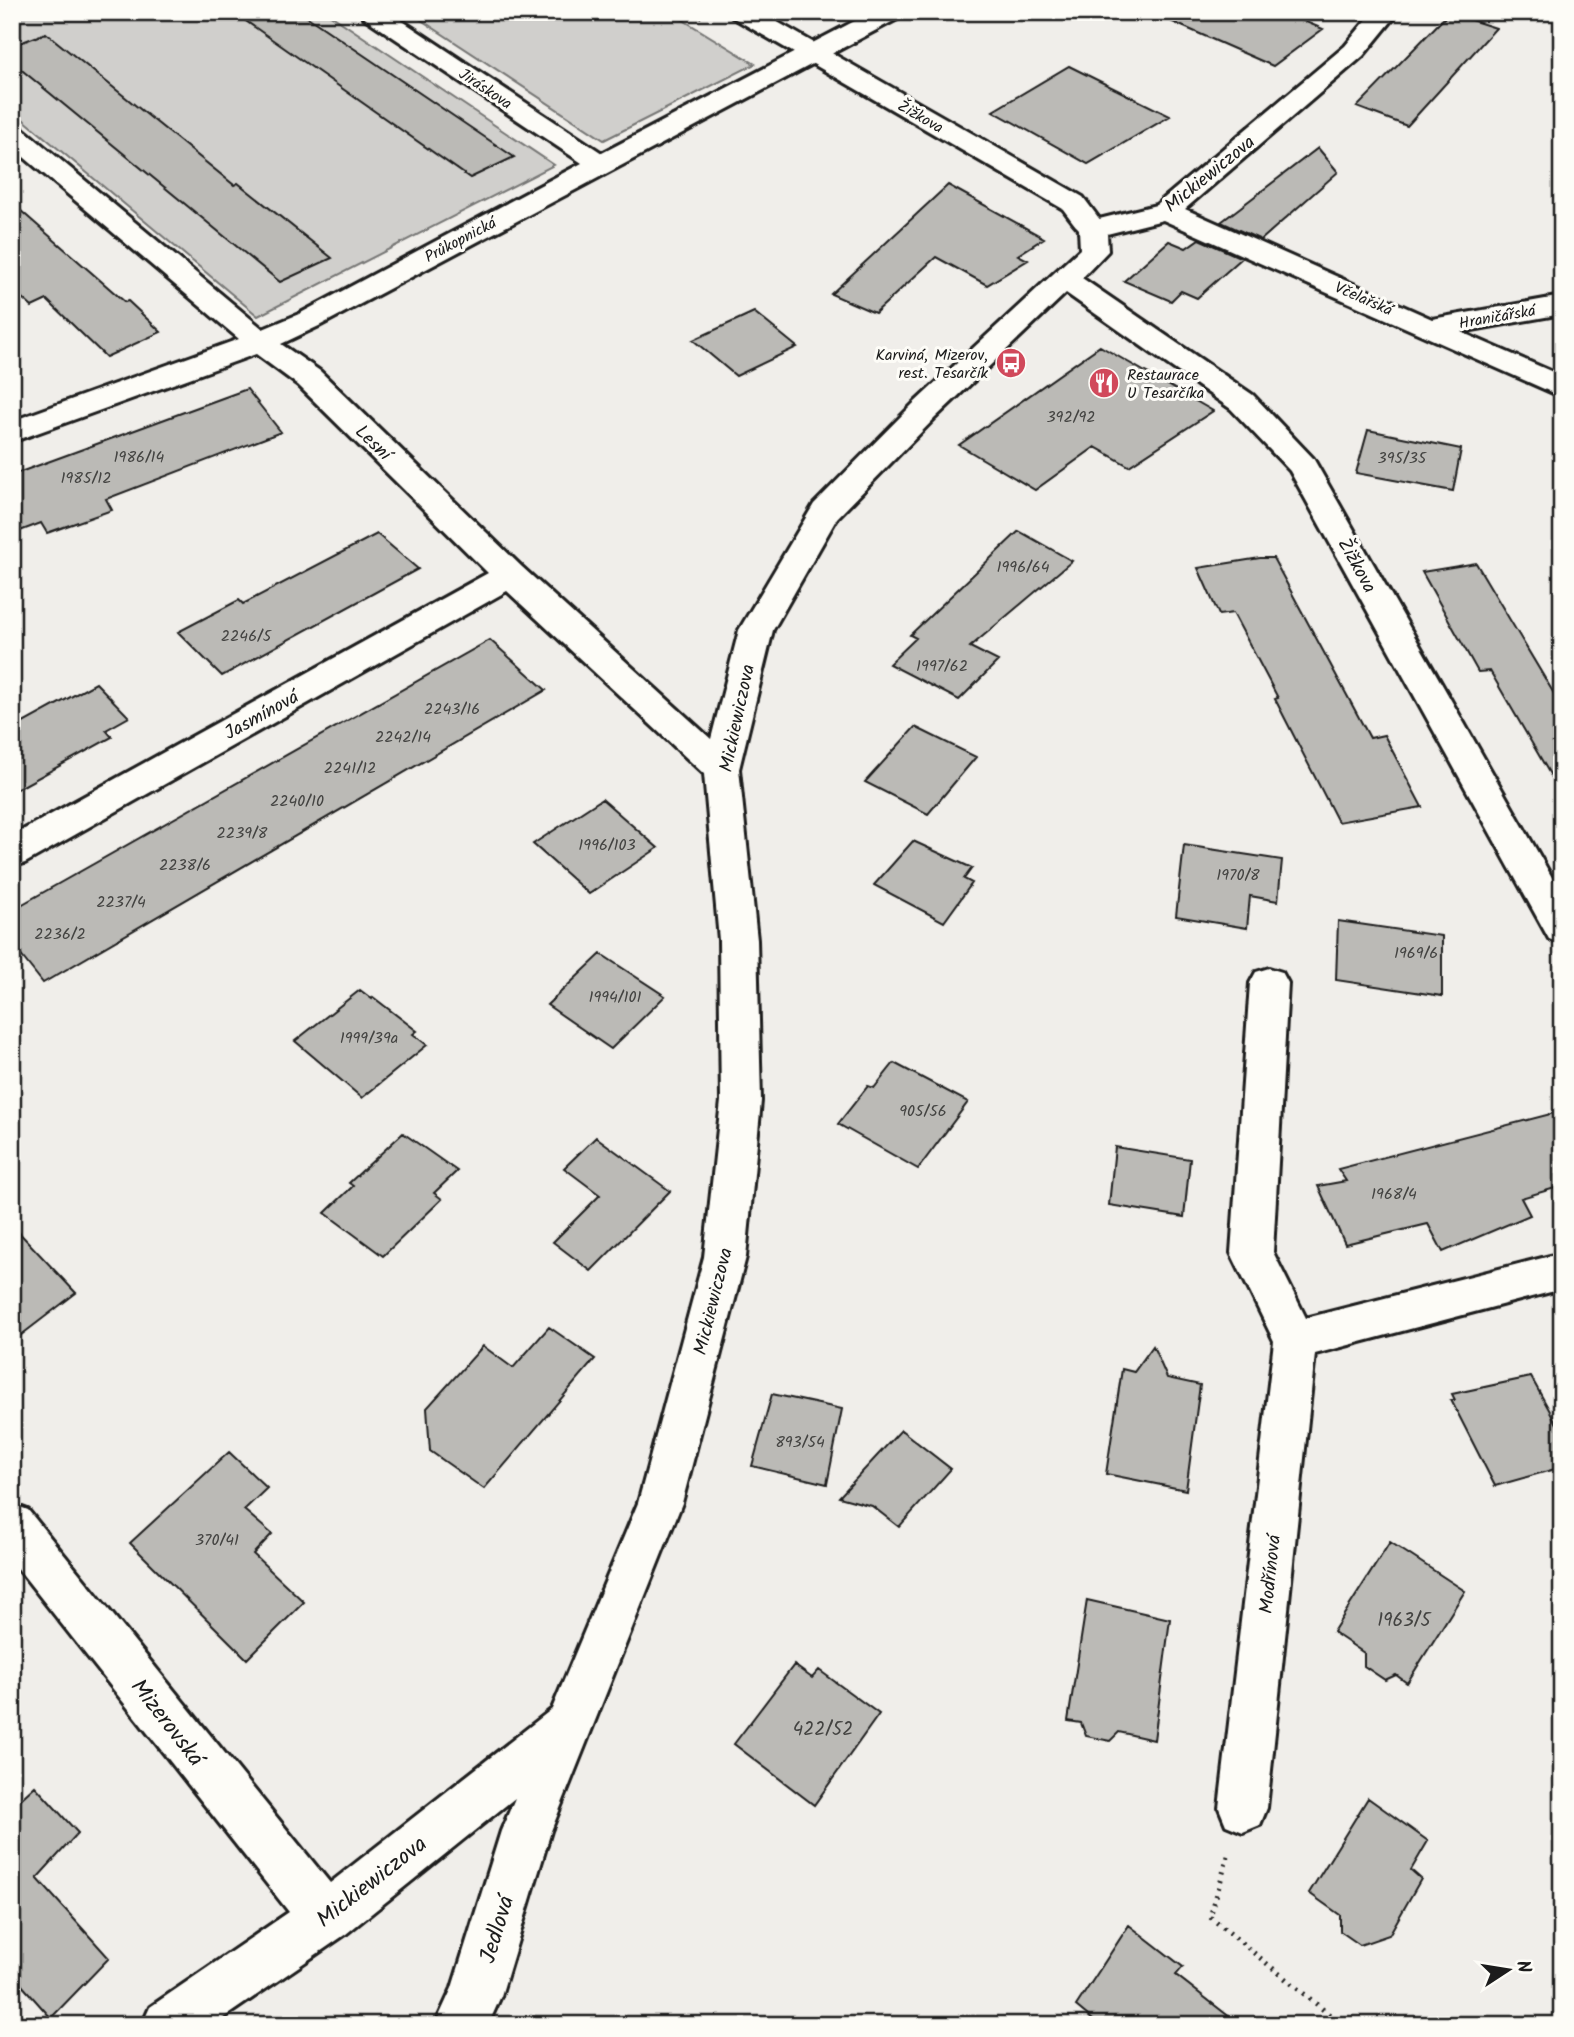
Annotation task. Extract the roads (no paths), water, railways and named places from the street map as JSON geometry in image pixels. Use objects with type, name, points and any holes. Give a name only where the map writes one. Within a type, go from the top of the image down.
[{"type":"street","name":"Jiráskova","points":[[372,12],[601,164]]},
{"type":"street","name":"Žižkova","points":[[741,12],[1073,203],[1093,229]]},
{"type":"street","name":"Průkopnická","points":[[12,432],[260,342],[309,320],[892,12]]},
{"type":"street","name":"Mickiewiczova","points":[[526,1831],[660,1503],[725,1257],[741,1101],[738,940],[721,769],[756,630],[825,511],[924,411],[1094,251],[1093,229],[1166,211],[1354,51],[1387,12]]},
{"type":"street","name":"Lesní","points":[[12,133],[260,342],[309,378],[510,575],[721,769]]},
{"type":"street","name":"Včelařská","points":[[1166,211],[1562,388]]},
{"type":"street","name":"Žižkova","points":[[1064,279],[1242,402],[1302,465],[1562,929]]},
{"type":"street","name":"Hraničářská","points":[[1432,328],[1562,305]]},
{"type":"street","name":"Jasmínová","points":[[12,853],[510,575]]},
{"type":"street","points":[[1269,983],[1252,1253],[1295,1340],[1562,1271]]},
{"type":"street","name":"Modřínová","points":[[1242,1808],[1295,1340]]},
{"type":"street","name":"Mizerovská","points":[[12,1525],[285,1870],[328,1916]]},
{"type":"street","name":"Mickiewiczova","points":[[168,2025],[328,1916],[567,1726]]},
{"type":"street","name":"Jedlová","points":[[461,2025],[475,1996],[526,1831]]},
{"type":"place","name":"Karviná, Mizerov, rest. Tesarčík","points":[[1011,363]]},
{"type":"place","name":"Restaurace U Tesarčíka","points":[[1104,383]]}]
